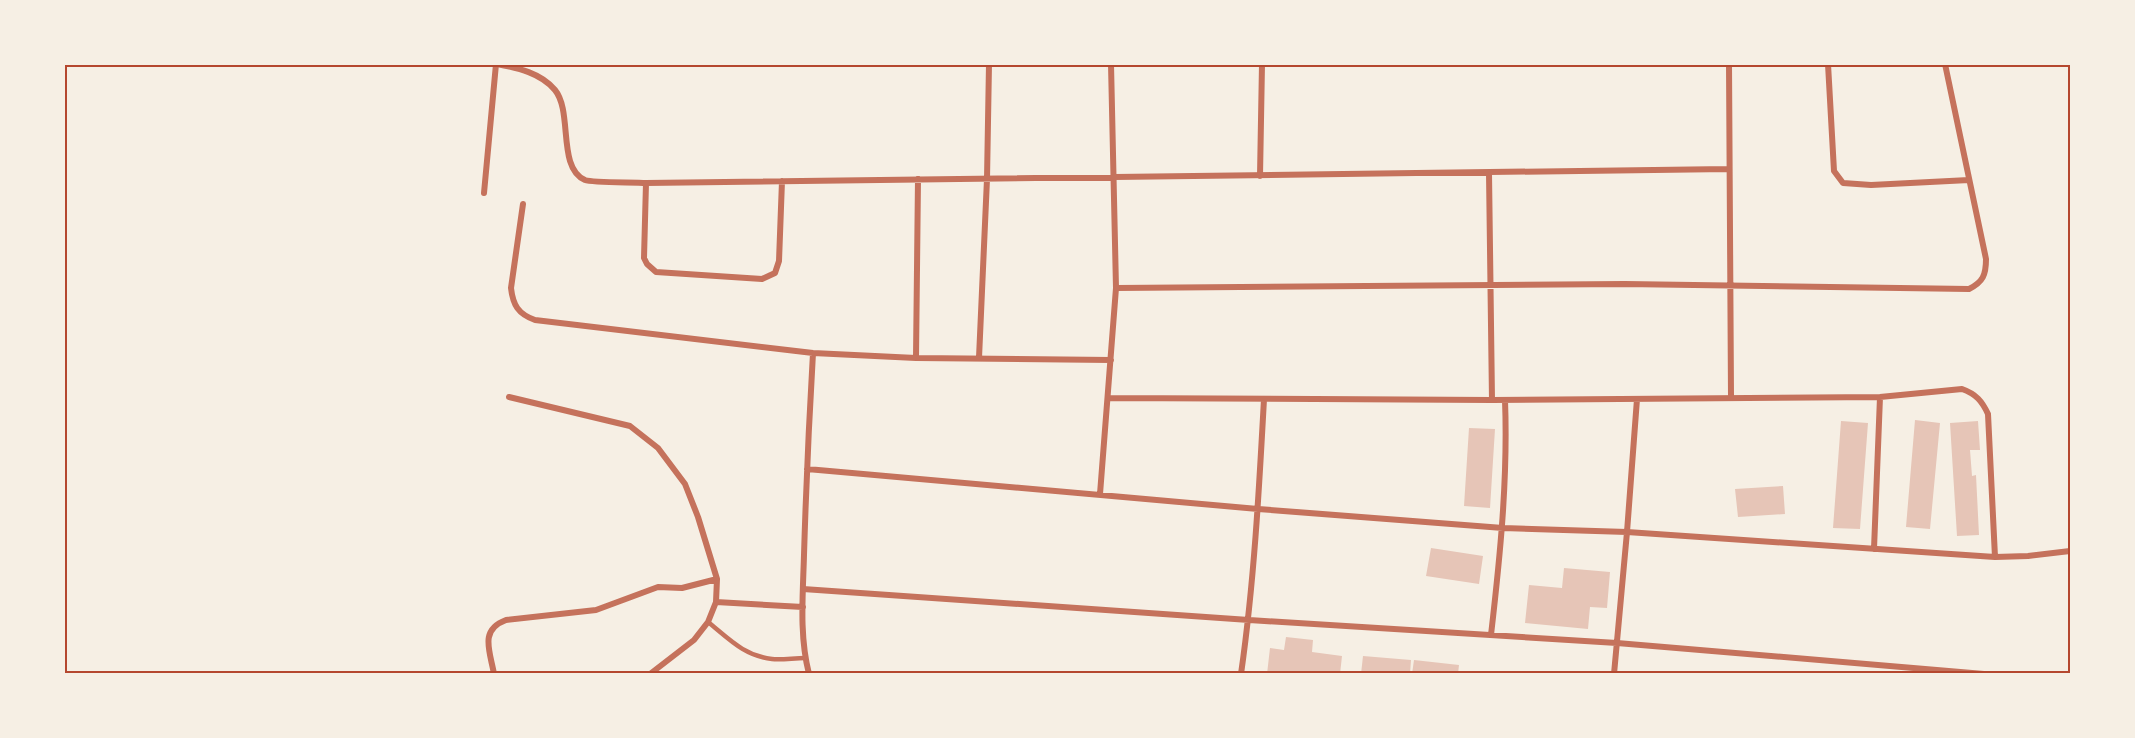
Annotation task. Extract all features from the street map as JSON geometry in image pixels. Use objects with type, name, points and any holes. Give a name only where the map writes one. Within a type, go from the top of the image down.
[{"type":"street","points":[[484,193],[496,64],[517,68],[539,77],[556,91],[564,110],[570,161],[576,172],[585,180],[646,183],[1728,169]]},
{"type":"street","points":[[979,358],[987,178],[989,64]]},
{"type":"street","points":[[1100,494],[1116,288],[1111,64]]},
{"type":"street","points":[[1260,176],[1262,64]]},
{"type":"street","points":[[1729,64],[1731,396]]},
{"type":"street","points":[[1828,64],[1834,171],[1843,183],[1871,185],[1969,180]]},
{"type":"street","points":[[1116,288],[1490,285],[1969,289],[1980,283],[1986,273],[1986,259],[1945,64]]},
{"type":"street","points":[[1489,173],[1492,400]]},
{"type":"street","points":[[916,358],[918,179]]},
{"type":"street","points":[[646,183],[645,258],[647,264],[656,272],[762,279],[775,273],[779,261],[782,181]]},
{"type":"street","points":[[523,204],[510,288],[512,301],[516,308],[528,318],[813,353],[916,358],[1111,360]]},
{"type":"street","points":[[809,674],[805,658],[802,607],[813,353]]},
{"type":"street","points":[[1108,398],[1505,400],[1731,396],[1880,397],[1962,390],[1973,393],[1983,404],[1989,426],[1995,557]]},
{"type":"street","points":[[509,397],[630,426],[658,448],[685,484],[717,579],[716,602],[708,622],[694,640],[651,674]]},
{"type":"street","points":[[1874,549],[1880,397]]},
{"type":"street","points":[[1241,674],[1249,620],[1264,399]]},
{"type":"street","points":[[1614,674],[1636,399]]},
{"type":"street","points":[[1491,635],[1503,528],[1507,453],[1505,400]]},
{"type":"street","points":[[807,469],[1503,528],[1627,531],[1995,557],[2070,551]]},
{"type":"street","points":[[494,674],[489,634],[498,623],[596,610],[658,586],[682,588],[717,579]]},
{"type":"street","points":[[803,589],[1617,643],[1984,674]]},
{"type":"street","points":[[716,602],[802,607]]},
{"type":"lane","points":[[708,622],[740,649],[753,654],[772,659],[805,658]]},
{"type":"building","points":[[1915,420],[1940,423],[1930,529],[1906,527]]},
{"type":"building","points":[[1841,421],[1868,423],[1860,529],[1833,528]]},
{"type":"building","points":[[1978,421],[1980,450],[1970,450],[1972,476],[1976,475],[1979,535],[1957,536],[1950,423]]},
{"type":"building","points":[[1469,428],[1495,429],[1490,508],[1464,506]]},
{"type":"building","points":[[1783,486],[1785,514],[1738,517],[1735,489]]},
{"type":"building","points":[[1431,548],[1483,556],[1479,584],[1426,576]]},
{"type":"building","points":[[1564,568],[1610,572],[1607,608],[1590,607],[1588,629],[1525,623],[1529,585],[1562,588]]},
{"type":"building","points":[[1286,637],[1313,640],[1312,652],[1342,656],[1340,674],[1267,674],[1270,648],[1284,650]]},
{"type":"building","points":[[1363,656],[1411,660],[1410,674],[1361,674]]},
{"type":"building","points":[[1414,660],[1459,665],[1458,674],[1412,674]]}]
